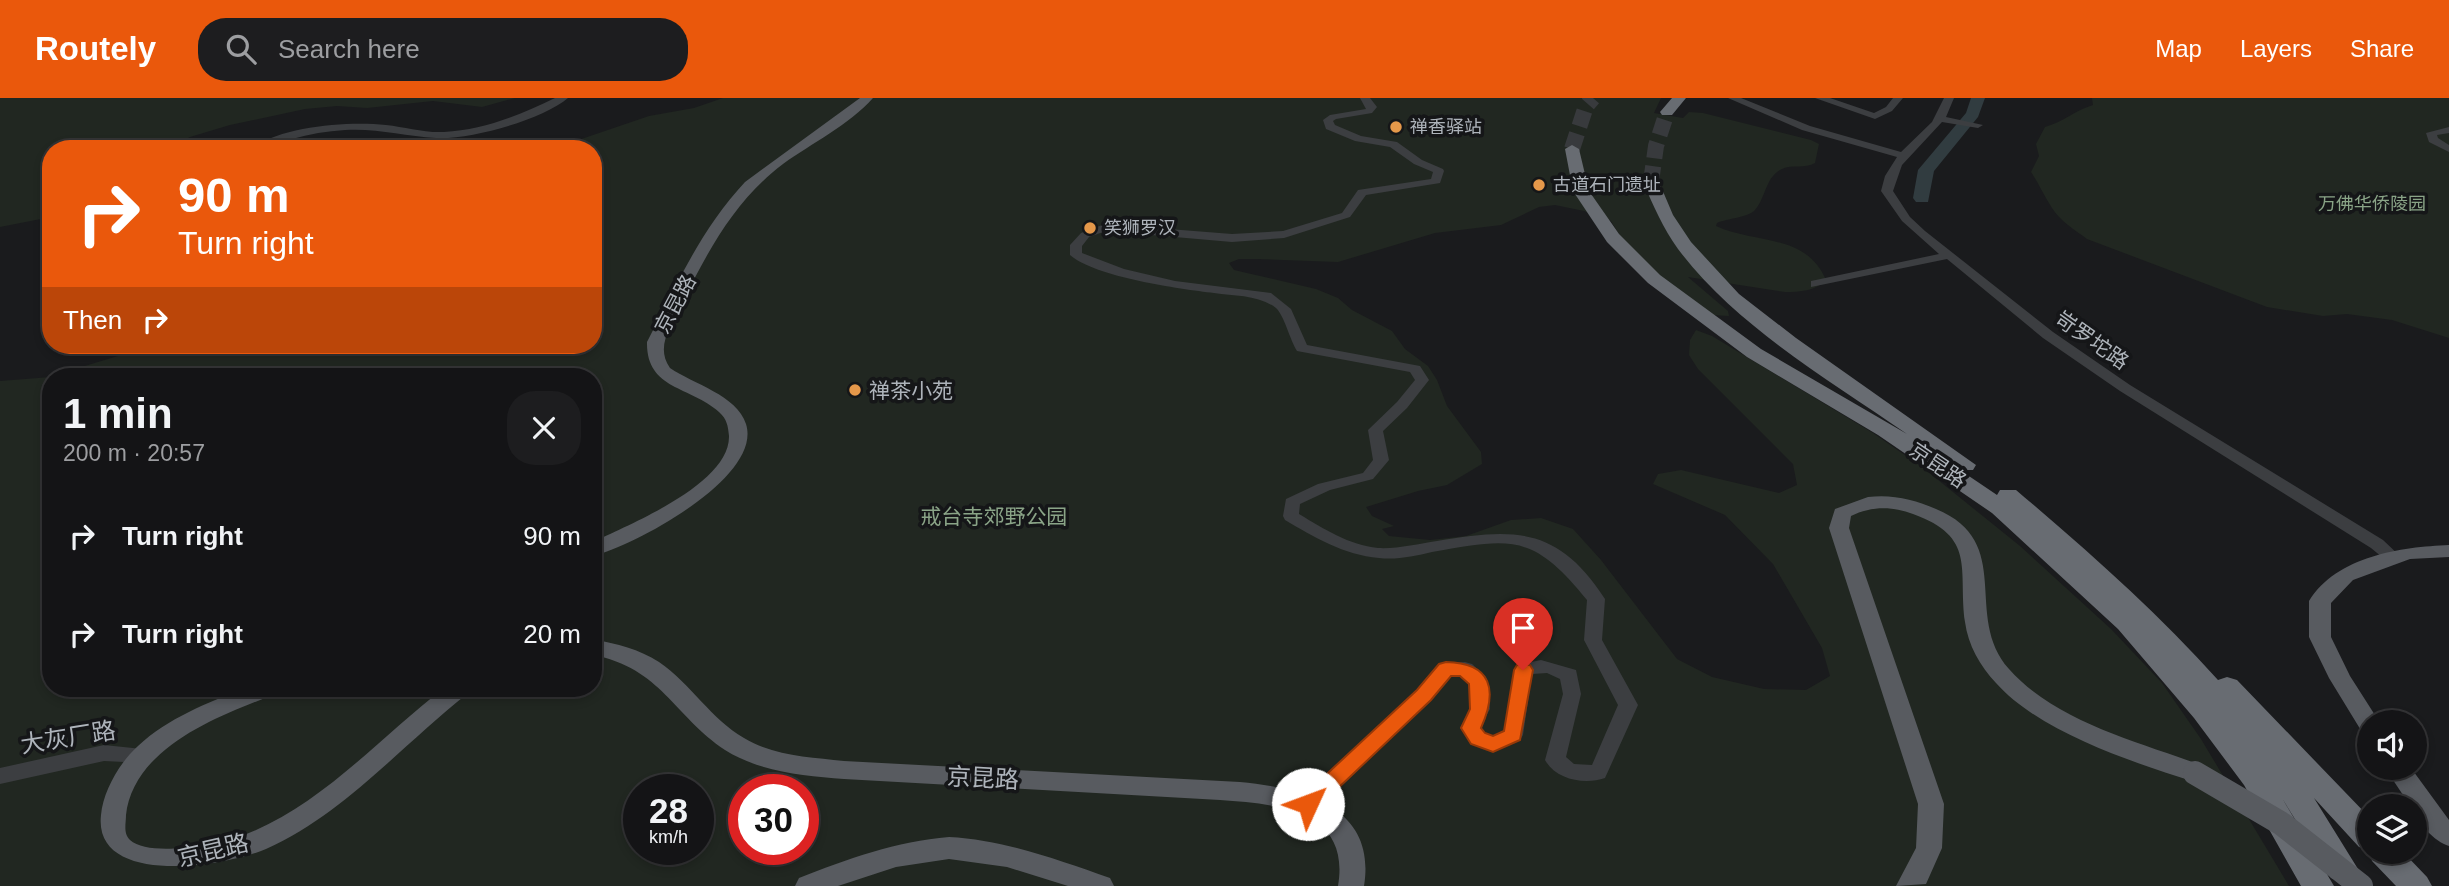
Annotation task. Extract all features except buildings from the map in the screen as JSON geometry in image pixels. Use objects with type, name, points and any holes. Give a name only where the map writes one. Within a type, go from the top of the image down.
[{"type":"highway","points":[[1667,112],[1679,98]]},
{"type":"highway","name":"京昆路","points":[[1572,149],[1581,191],[1612,238],[1654,279],[1716,328],[1886,430],[2000,508],[2127,623],[2204,711],[2254,776],[2318,886]]},
{"type":"highway","name":"京昆路","points":[[1653,187],[1672,229],[1742,305],[1801,352],[2006,493],[2076,552],[2152,624],[2217,696],[2289,785],[2353,886]]},
{"type":"highway","points":[[2076,552],[2110,572],[2165,623],[2357,824]]},
{"type":"highway","points":[[2395,864],[2416,886]]},
{"type":"main road","name":"京昆路","points":[[602,545],[699,492],[715,479],[733,458],[738,444],[738,432],[730,413],[708,396],[663,373],[653,359],[655,342],[723,217],[733,204],[763,174],[867,98]]},
{"type":"main road","name":"京昆路","points":[[1909,886],[1927,860],[1932,842],[1931,804],[1918,757],[1839,528],[1842,513],[1856,505],[1877,502],[1903,503],[1929,512],[1952,526],[1966,540],[1975,574],[1978,638],[1990,661],[2009,683],[2068,722],[2195,773],[2268,813],[2302,836],[2361,886]]},
{"type":"main road","points":[[2360,710],[2340,678],[2320,637],[2320,601],[2346,575],[2408,553],[2449,551]]},
{"type":"main road","points":[[2394,558],[2449,561]]},
{"type":"main road","name":"京昆路","points":[[602,648],[618,650],[637,658],[667,681],[723,735],[763,757],[785,763],[844,771],[1242,792],[1287,798],[1308,804],[1330,818],[1353,851],[1355,871],[1350,886]]},
{"type":"main road","name":"京昆路","points":[[245,697],[200,715],[172,732],[145,755],[128,776],[112,815],[113,835],[122,848],[164,861],[197,859],[256,842],[300,818],[349,781],[446,697]]},
{"type":"main road","points":[[2406,780],[2449,836]]},
{"type":"main road","points":[[808,886],[875,863],[947,848],[1003,855],[1101,886]]},
{"type":"street","points":[[277,140],[345,127],[377,127],[438,135],[464,133],[520,119],[563,98]]},
{"type":"street","points":[[1308,804],[1424,695],[1446,669],[1465,669],[1479,682],[1480,709],[1471,728],[1478,738],[1493,744],[1513,735],[1523,670],[1536,665],[1547,666],[1569,675],[1572,694],[1555,760],[1569,771],[1598,773],[1628,705],[1593,640],[1596,599],[1572,568],[1548,549],[1521,537],[1493,537],[1415,551],[1380,553],[1335,544],[1291,516],[1292,502],[1324,486],[1368,475],[1381,460],[1375,430],[1402,405],[1422,380],[1415,369],[1388,361],[1338,357],[1302,348],[1285,309],[1267,296],[1175,285],[1120,272],[1076,255],[1076,245],[1085,235],[1105,226],[1232,237],[1284,234],[1305,225],[1346,215],[1362,192],[1381,187],[1416,188],[1436,181],[1439,171],[1418,162],[1393,144],[1359,139],[1330,127],[1328,120],[1333,117],[1369,111],[1372,107],[1364,98]]},
{"type":"street","points":[[1733,98],[1806,128],[1901,155]]},
{"type":"street","points":[[1820,98],[1875,116],[1889,109],[1898,98]]},
{"type":"street","name":"岢罗坨路","points":[[1949,98],[1942,118],[1901,155],[1892,169],[1887,191],[1906,219],[1946,256],[2084,361],[2377,544],[2394,558]]},
{"type":"street","points":[[1942,118],[1976,125]]},
{"type":"street","points":[[2449,130],[2431,133],[2433,140],[2449,149]]},
{"type":"street","points":[[1815,284],[1946,256]]},
{"type":"street","name":"大灰厂路","points":[[0,776],[104,753],[145,755]]},
{"type":"green space","points":[[0,98],[515,98],[482,107],[433,101],[367,108],[337,106],[305,109],[230,125],[184,140],[42,140],[42,219],[0,227]]},
{"type":"green space","name":"戒台寺郊野公园","points":[[723,98],[1661,98],[1654,113],[1683,118],[1689,112],[1703,113],[1811,140],[1819,144],[1815,163],[1782,169],[1772,177],[1755,210],[1747,215],[1717,223],[1716,226],[1793,247],[1806,254],[1817,265],[1826,280],[1812,289],[1785,292],[1688,277],[1728,311],[1729,316],[1712,315],[1673,289],[1623,241],[1611,221],[1584,211],[1555,205],[1539,207],[1501,225],[1435,233],[1338,262],[1239,259],[1229,263],[1234,270],[1316,289],[1338,298],[1352,310],[1392,331],[1405,349],[1428,366],[1437,380],[1447,406],[1481,452],[1482,464],[1447,485],[1366,507],[1372,516],[1394,526],[1382,529],[1389,536],[1430,540],[1466,536],[1511,520],[1541,518],[1573,529],[1601,560],[1677,659],[1712,677],[1764,689],[1806,690],[1830,676],[1822,648],[1773,564],[1725,515],[1653,484],[1658,474],[1681,470],[1779,493],[1797,485],[1793,464],[1698,369],[1689,355],[1690,340],[1696,330],[1712,336],[1873,433],[1922,467],[2020,546],[2111,629],[2162,683],[2201,739],[2289,886],[0,886],[0,381],[42,378],[42,697],[602,697],[602,368],[78,368],[124,354],[602,354],[602,140],[578,140],[649,116],[694,108]]},
{"type":"green space","name":"万佛华侨陵园","points":[[2092,98],[2449,98],[2449,338],[2392,320],[2347,314],[2323,316],[2267,307],[2087,239],[2055,213],[2031,172],[2039,156],[2036,144],[2045,127],[2093,105]]},
{"type":"waterway","points":[[1922,198],[1926,170],[1973,114],[1978,98]]},
{"type":"tunnel","points":[[1572,149],[1586,106],[1593,98]]},
{"type":"tunnel","points":[[1651,182],[1656,146],[1667,112]]},
{"type":"place","name":"禅香驿站","points":[[1396,127]]},
{"type":"place","name":"古道石门遗址","points":[[1539,185]]},
{"type":"place","name":"笑狮罗汉","points":[[1090,228]]},
{"type":"place","name":"禅茶小苑","points":[[855,390]]},
{"type":"route","points":[[1308,804],[1424,695],[1446,669],[1465,669],[1479,682],[1480,709],[1471,728],[1478,738],[1493,744],[1513,735],[1523,670]]}]
